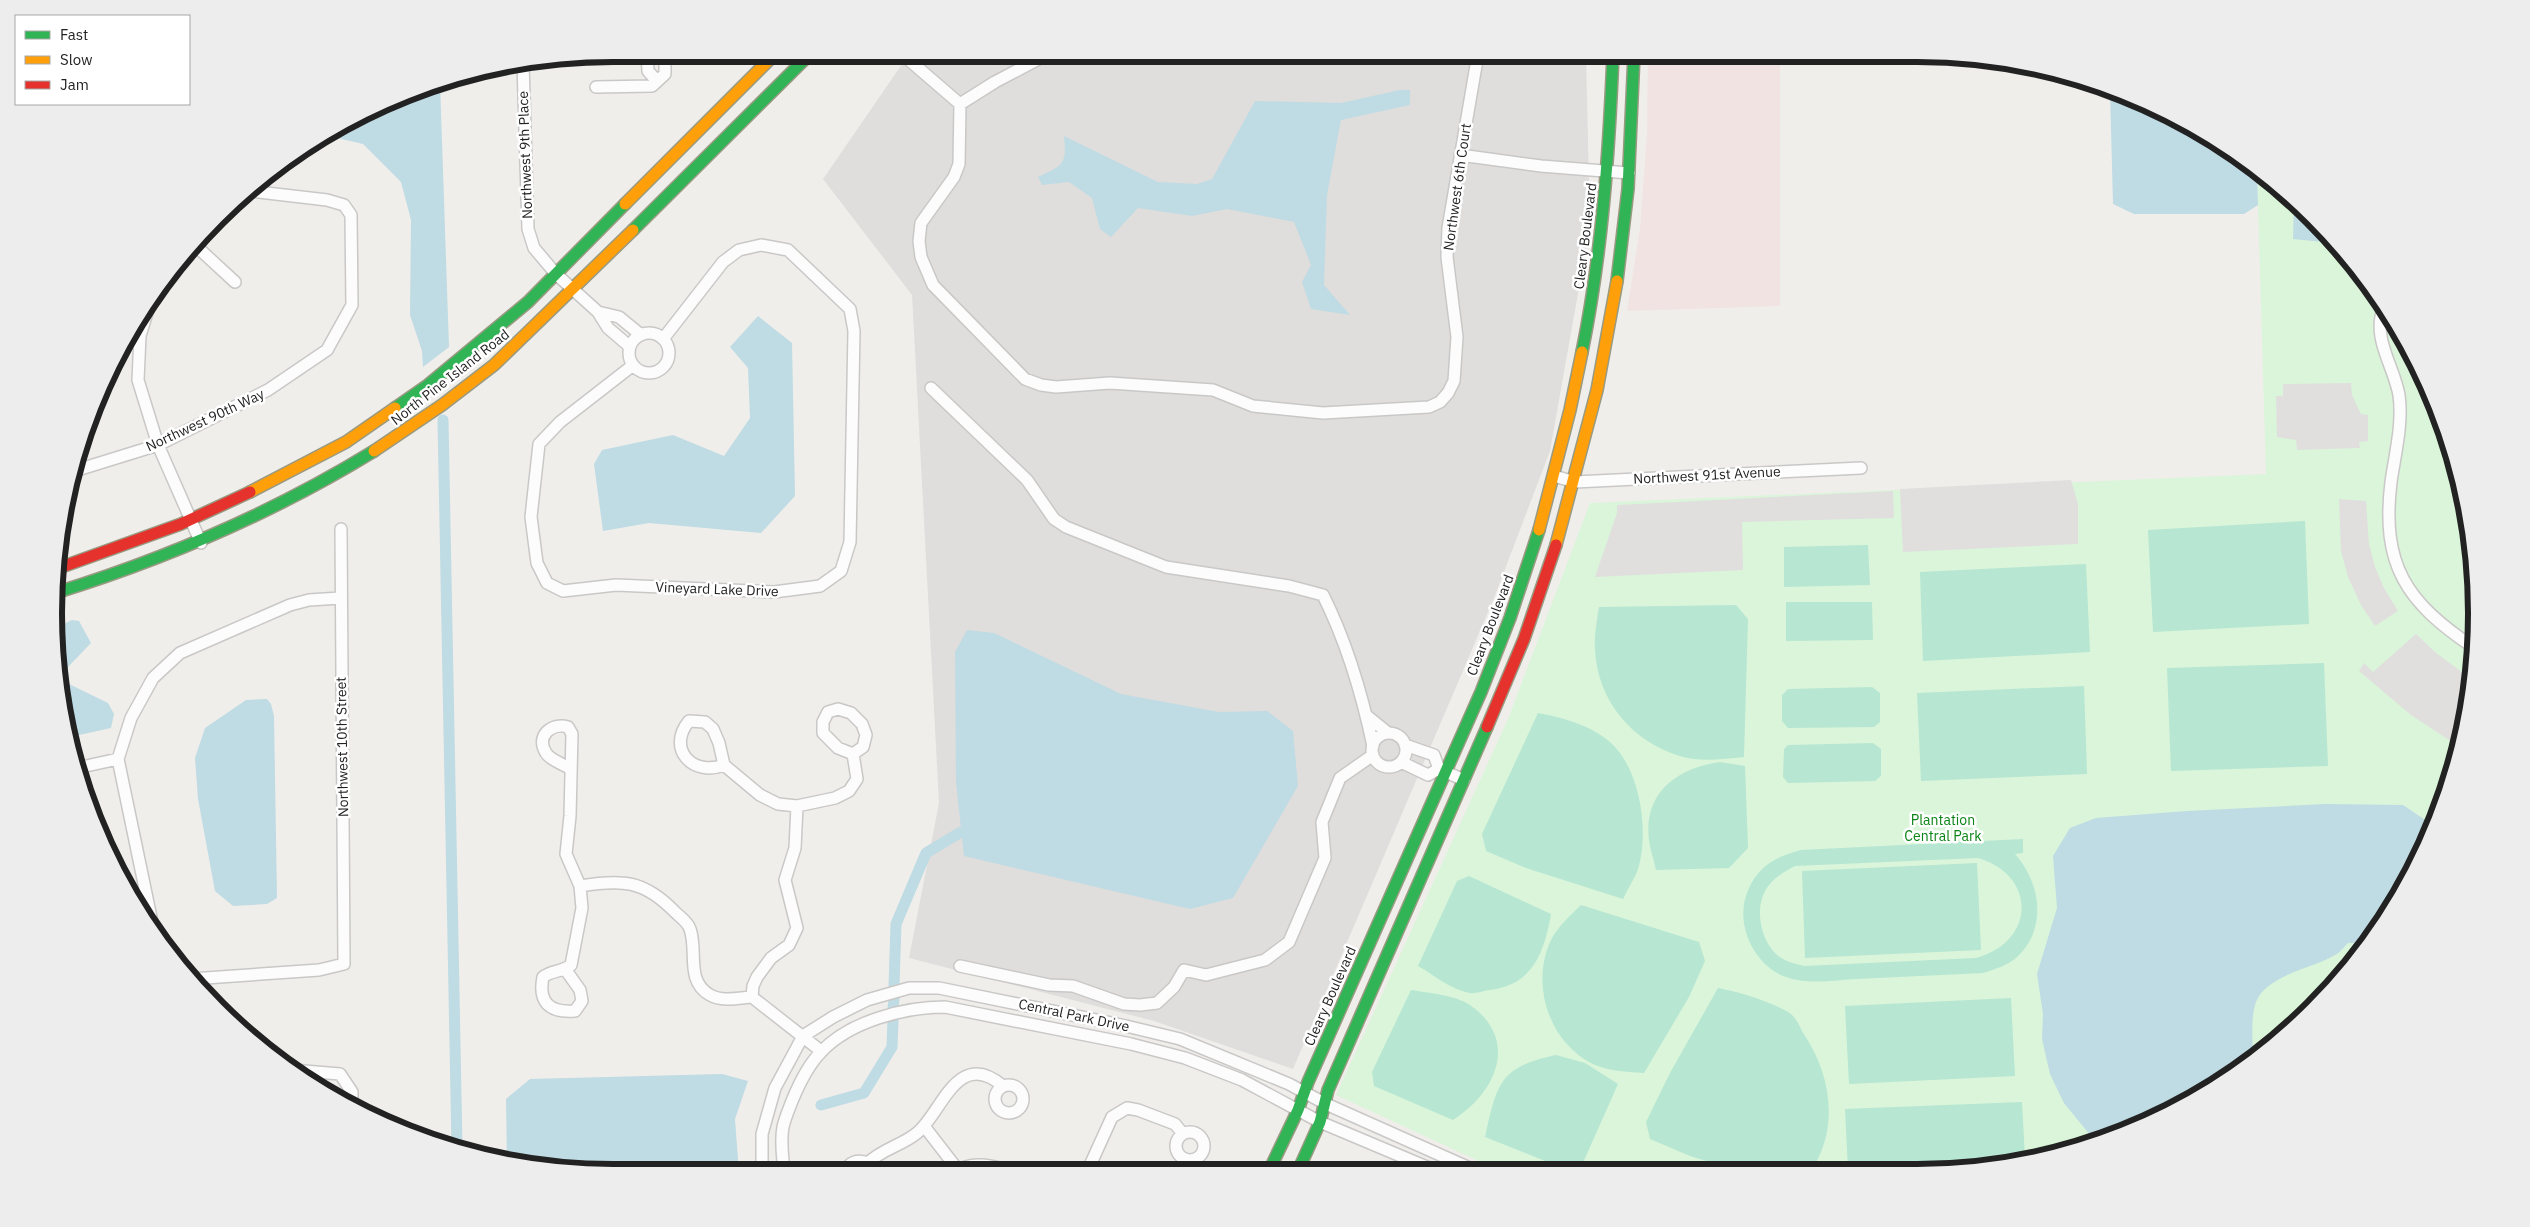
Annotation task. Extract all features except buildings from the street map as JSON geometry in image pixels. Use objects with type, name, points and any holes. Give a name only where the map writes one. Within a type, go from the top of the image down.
[{"type":"street","points":[[647,62],[648,71],[657,81]]},
{"type":"street","points":[[596,87],[652,86],[665,74],[665,62]]},
{"type":"street","name":"North Pine Island Road","points":[[65,566],[191,520],[257,489],[346,442],[428,385],[489,336],[556,274],[767,62]]},
{"type":"street","name":"North Pine Island Road","points":[[63,591],[201,543],[282,505],[362,460],[444,404],[501,360],[573,292],[802,62]]},
{"type":"street","points":[[911,62],[960,104],[995,82],[1033,62]]},
{"type":"street","name":"Northwest 6th Court","points":[[960,104],[959,164],[954,177],[921,223],[919,241],[921,256],[933,285],[1025,379],[1042,385],[1056,387],[1110,383],[1213,390],[1254,406],[1323,412],[1429,407],[1440,402],[1454,381],[1457,337],[1447,257],[1448,228],[1477,62]]},
{"type":"street","name":"Cleary Boulevard","points":[[1272,1164],[1298,1110],[1442,771],[1509,620],[1554,476],[1586,338],[1603,222],[1608,170],[1614,62]]},
{"type":"street","points":[[1301,1164],[1320,1122],[1328,1090],[1500,698],[1529,624],[1575,482],[1603,360],[1617,274],[1629,173],[1634,62]]},
{"type":"street","name":"Northwest 9th Place","points":[[523,70],[528,229],[534,248],[573,292],[598,312]]},
{"type":"street","points":[[1460,155],[1541,166],[1629,173]]},
{"type":"street","name":"Northwest 90th Way","points":[[81,470],[158,445],[268,390],[327,350],[352,305],[351,215],[344,205],[327,200],[259,192]]},
{"type":"street","name":"Vineyard Lake Drive","points":[[632,366],[560,422],[539,444],[531,517],[537,563],[547,584],[563,591],[616,585],[774,592],[820,586],[841,571],[850,542],[854,331],[850,309],[788,250],[762,244],[739,250],[723,262],[663,339]]},
{"type":"street","points":[[200,249],[235,282]]},
{"type":"street","points":[[598,312],[619,316],[641,335]]},
{"type":"street","points":[[598,312],[608,328],[629,346]]},
{"type":"street","points":[[2382,318],[2380,328],[2399,398],[2399,435],[2388,517],[2392,553],[2406,588],[2422,608],[2466,642]]},
{"type":"street","points":[[143,327],[140,336],[138,380],[158,445],[201,543]]},
{"type":"street","points":[[651,333],[663,339],[669,350],[666,364],[662,369],[650,374],[643,373],[632,366],[629,360],[629,346],[633,340],[641,335],[651,333]]},
{"type":"street","points":[[931,388],[1027,480],[1054,519],[1066,527],[1166,566],[1289,586],[1323,595],[1342,632],[1367,716],[1373,751],[1382,765],[1392,766],[1401,762],[1405,754],[1405,744]]},
{"type":"street","name":"Northwest 91st Avenue","points":[[1554,476],[1575,482],[1861,468]]},
{"type":"street","name":"Northwest 10th Street","points":[[200,978],[319,970],[344,964],[341,529]]},
{"type":"street","points":[[150,911],[118,759],[131,718],[153,678],[180,653],[290,605],[309,600],[340,598]]},
{"type":"street","points":[[1367,716],[1388,733],[1398,736],[1405,744],[1434,755],[1442,771],[1464,780]]},
{"type":"street","points":[[724,765],[707,768],[689,762],[684,757],[681,748],[681,737],[689,721],[705,722],[713,729],[719,743],[724,765],[760,795],[778,804],[797,806],[835,798],[849,791],[857,779],[853,754]]},
{"type":"street","points":[[960,966],[1049,985],[1073,986],[1124,1004],[1140,1005],[1157,1003],[1174,987],[1184,970],[1206,975],[1265,960],[1289,942],[1325,858],[1322,822],[1340,778],[1373,751],[1378,737],[1388,733]]},
{"type":"street","points":[[84,766],[118,759]]},
{"type":"street","points":[[1401,762],[1428,776],[1442,771]]},
{"type":"street","points":[[565,970],[571,965],[582,908],[580,886],[566,854],[570,816],[570,768]]},
{"type":"street","points":[[752,997],[753,986],[757,977],[771,958],[789,945],[797,928],[785,880],[795,848],[797,806]]},
{"type":"street","points":[[580,886],[623,882],[642,887],[659,896],[689,927],[694,947],[692,965],[696,977],[710,995],[722,999],[752,997],[821,1051]]},
{"type":"street","name":"Central Park Drive","points":[[762,1164],[762,1134],[775,1088],[803,1036],[832,1017],[867,1000],[909,988],[939,988],[1126,1026],[1180,1039],[1305,1092],[1326,1104],[1461,1164]]},
{"type":"street","name":"Central Park Drive","points":[[783,1164],[781,1144],[783,1126],[799,1084],[821,1051],[843,1035],[876,1019],[916,1007],[945,1007],[1131,1044],[1185,1058],[1242,1080],[1320,1122],[1420,1164]]},
{"type":"street","points":[[306,1071],[340,1074],[352,1092],[352,1098]]},
{"type":"street","points":[[873,1164],[878,1154],[918,1132],[950,1087],[962,1079],[986,1075],[1003,1086]]},
{"type":"street","points":[[1091,1164],[1112,1116],[1127,1108],[1175,1124],[1183,1134]]},
{"type":"street","points":[[924,1126],[952,1164]]},
{"type":"street","points":[[850,1164],[856,1161],[862,1164]]},
{"type":"shaded area","points":[[903,62],[1586,62],[1590,226],[1550,451],[1494,598],[1293,1069],[1154,1021],[909,958],[939,803],[912,295],[823,179]]},
{"type":"shaded area","points":[[1648,62],[1780,62],[1780,306],[1627,311],[1640,229],[1647,134]]},
{"type":"shaded area","points":[[2351,383],[2352,395],[2361,414],[2368,415],[2368,441],[2359,442],[2360,448],[2297,450],[2296,440],[2277,437],[2276,396],[2283,396],[2283,384]]},
{"type":"shaded area","points":[[2071,480],[2078,504],[2078,544],[1903,552],[1900,489]]},
{"type":"shaded area","points":[[1893,491],[1894,518],[1742,522],[1743,570],[1595,577],[1617,513],[1617,505]]},
{"type":"shaded area","points":[[2339,499],[2366,501],[2369,544],[2375,567],[2384,588],[2398,611],[2375,626],[2361,605],[2348,577],[2341,551]]},
{"type":"shaded area","points":[[2416,634],[2436,653],[2464,674],[2452,742],[2411,715],[2359,671],[2364,663],[2373,672]]},
{"type":"green space","name":"Plantation Central Park","points":[[2257,180],[2306,224],[2354,278],[2375,307],[2411,370],[2426,403],[2449,471],[2463,542],[2468,614],[2463,685],[2449,756],[2426,824],[2394,889],[2375,920],[2331,977],[2280,1028],[2223,1072],[2160,1108],[2127,1123],[2059,1146],[1988,1160],[1916,1164],[1485,1164],[1336,1095],[1508,719],[1590,503],[2266,474]]},
{"type":"green space","points":[[2305,521],[2309,624],[2153,632],[2148,530]]},
{"type":"green space","points":[[1868,545],[1870,585],[1784,587],[1784,547]]},
{"type":"green space","points":[[2086,564],[2090,652],[1923,661],[1920,572]]},
{"type":"green space","points":[[1786,602],[1872,602],[1873,640],[1786,641]]},
{"type":"green space","points":[[1736,605],[1748,619],[1744,757],[1713,760],[1690,759],[1648,742],[1621,717],[1603,686],[1597,668],[1595,649],[1595,633],[1599,607]]},
{"type":"green space","points":[[2324,663],[2328,766],[2171,771],[2167,668]]},
{"type":"green space","points":[[2084,686],[2087,774],[1921,781],[1917,693]]},
{"type":"green space","points":[[1872,687],[1880,693],[1880,722],[1874,727],[1788,728],[1782,721],[1782,695],[1788,689]]},
{"type":"green space","points":[[1538,713],[1567,720],[1595,731],[1611,743],[1630,769],[1640,804],[1643,840],[1637,872],[1623,899],[1526,868],[1486,851],[1482,834]]},
{"type":"green space","points":[[1873,743],[1881,749],[1881,776],[1875,781],[1788,783],[1783,777],[1784,749],[1788,745]]},
{"type":"green space","points":[[1720,762],[1745,766],[1748,848],[1729,868],[1656,870],[1650,844],[1649,823],[1652,808],[1658,796],[1666,785],[1677,777],[1690,770]]},
{"type":"green space","points":[[2023,839],[2023,853],[2015,854],[2024,865],[2035,891],[2037,918],[2034,932],[2028,944],[2018,956],[2002,966],[1983,973],[1821,981],[1803,981],[1786,977],[1775,972],[1757,955],[1746,932],[1744,908],[1750,886],[1760,871],[1774,860],[1801,850]],"holes":[[[1978,858],[1997,867],[2011,879],[2019,893],[2022,908],[2019,924],[2010,938],[1996,950],[1976,958],[1805,966],[1787,961],[1777,955],[1762,931],[1760,911],[1761,901],[1765,892],[1775,879],[1795,866]]]},
{"type":"green space","points":[[1977,863],[1981,950],[1805,958],[1802,871]]},
{"type":"green space","points":[[1469,876],[1551,914],[1545,942],[1540,954],[1526,974],[1516,982],[1504,987],[1477,993],[1449,986],[1418,966],[1457,881]]},
{"type":"green space","points":[[1581,905],[1699,942],[1705,961],[1689,997],[1644,1073],[1601,1067],[1579,1055],[1566,1043],[1555,1028],[1548,1011],[1543,975],[1545,957],[1557,930]]},
{"type":"green space","points":[[1718,988],[1757,999],[1787,1011],[1796,1020],[1814,1051],[1826,1084],[1829,1119],[1821,1153],[1815,1164],[1716,1164],[1690,1156],[1650,1139],[1646,1122],[1670,1073]]},
{"type":"green space","points":[[1411,990],[1442,995],[1470,1005],[1485,1019],[1494,1034],[1498,1050],[1496,1066],[1490,1081],[1481,1096],[1453,1120],[1374,1086],[1372,1072]]},
{"type":"green space","points":[[2011,998],[2015,1076],[1849,1084],[1845,1006]]},
{"type":"green space","points":[[1556,1055],[1585,1063],[1618,1084],[1582,1164],[1553,1164],[1485,1137],[1493,1104],[1504,1081],[1512,1072],[1523,1065]]},
{"type":"green space","points":[[2022,1102],[2025,1154],[1953,1163],[1848,1164],[1845,1109]]},
{"type":"water","points":[[1400,90],[1410,90],[1410,105],[1341,120],[1327,195],[1324,285],[1350,315],[1311,309],[1302,282],[1311,265],[1294,222],[1227,209],[1192,216],[1138,208],[1111,237],[1100,229],[1092,198],[1069,182],[1042,185],[1038,177],[1053,170],[1062,163],[1065,153],[1064,136],[1158,182],[1197,184],[1212,179],[1255,101],[1341,103]]},
{"type":"water","points":[[440,91],[449,347],[423,367],[422,351],[410,315],[411,220],[401,182],[363,144],[335,138],[403,104]]},
{"type":"water","points":[[2110,98],[2160,119],[2192,136],[2223,155],[2257,180],[2258,205],[2244,214],[2134,214],[2113,204]]},
{"type":"water","points":[[2294,212],[2323,242],[2293,239]]},
{"type":"water","points":[[758,316],[792,343],[795,496],[761,533],[649,523],[603,531],[594,464],[602,450],[673,435],[724,456],[750,418],[748,368],[730,347]]},
{"type":"water","points":[[72,620],[79,621],[91,643],[68,667],[69,684],[108,703],[114,714],[111,728],[76,736],[67,685],[63,624]]},
{"type":"water","points":[[967,630],[994,633],[1121,694],[1219,712],[1267,711],[1293,731],[1298,786],[1233,898],[1190,909],[964,856],[956,782],[955,652]]},
{"type":"water","points":[[267,699],[271,704],[274,716],[277,898],[267,904],[233,906],[215,891],[198,799],[195,758],[205,728],[246,700]]},
{"type":"water","points":[[2325,804],[2403,805],[2427,821],[2394,889],[2358,943],[2348,943],[2337,954],[2281,978],[2262,992],[2254,1009],[2253,1050],[2223,1072],[2160,1108],[2092,1136],[2064,1103],[2050,1074],[2042,1039],[2043,1014],[2037,974],[2057,908],[2053,856],[2070,828],[2096,818]]},
{"type":"water","points":[[722,1074],[748,1081],[735,1119],[738,1164],[577,1163],[507,1154],[506,1099],[530,1079]]},
{"type":"waterway","points":[[443,420],[457,1142]]},
{"type":"waterway","points":[[894,986],[896,924],[926,853],[961,832]]},
{"type":"waterway","points":[[893,1008],[894,999]]},
{"type":"waterway","points":[[821,1105],[864,1093],[892,1047],[893,1020]]},
{"type":"traffic: fast","points":[[633,230],[802,62]]},
{"type":"traffic: fast","points":[[1582,352],[1595,278],[1604,204],[1613,62]]},
{"type":"traffic: fast","points":[[1617,281],[1628,189],[1634,62]]},
{"type":"traffic: fast","points":[[395,408],[428,385],[528,302],[625,204]]},
{"type":"traffic: fast","points":[[63,590],[138,565],[219,532],[297,494],[374,451]]},
{"type":"traffic: fast","points":[[1272,1164],[1298,1110],[1308,1082],[1481,692],[1510,618],[1539,530]]},
{"type":"traffic: fast","points":[[1301,1164],[1320,1122],[1328,1090],[1487,727]]},
{"type":"traffic: slow","points":[[625,204],[767,62]]},
{"type":"traffic: slow","points":[[374,451],[442,405],[494,365],[633,230]]},
{"type":"traffic: slow","points":[[1556,545],[1597,390],[1617,281]]},
{"type":"traffic: slow","points":[[1539,530],[1570,410],[1582,352]]},
{"type":"traffic: slow","points":[[250,492],[346,442],[395,408]]},
{"type":"traffic: jam","points":[[65,566],[181,524],[250,492]]},
{"type":"traffic: jam","points":[[1487,727],[1524,639],[1556,545]]}]
